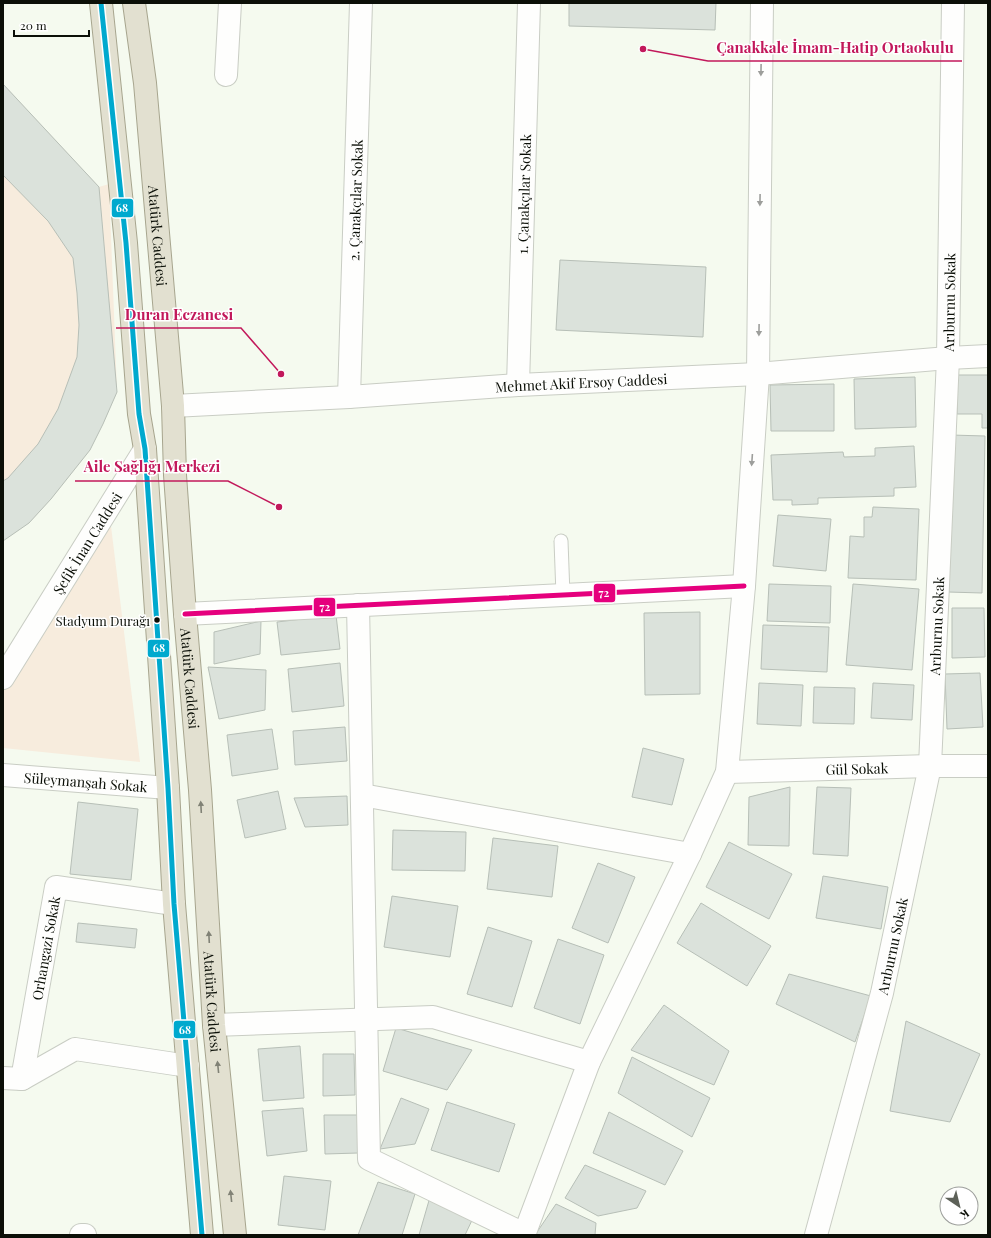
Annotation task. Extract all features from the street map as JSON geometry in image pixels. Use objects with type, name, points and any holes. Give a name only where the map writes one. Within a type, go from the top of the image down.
[{"type":"highway","points":[[101,3],[126,243],[138,414],[145,449],[168,788],[174,904],[202,1235]]},
{"type":"highway","name":"Atatürk Caddesi","points":[[134,3],[145,83],[173,406],[175,475],[200,790],[214,1025],[235,1235]]},
{"type":"street","points":[[226,75],[230,3]]},
{"type":"street","name":"2. Çanakçılar Sokak","points":[[349,397],[361,3]]},
{"type":"street","name":"1. Çanakçılar Sokak","points":[[518,385],[529,3]]},
{"type":"street","points":[[358,605],[369,1159],[524,1235],[589,1062],[690,854],[726,772],[744,586],[758,374],[762,3]]},
{"type":"street","name":"Arıburnu Sokak","points":[[816,1235],[882,993],[930,766],[948,358],[953,3]]},
{"type":"street","name":"Mehmet Akif Ersoy Caddesi","points":[[173,406],[349,397],[518,385],[758,374],[988,356]]},
{"type":"street","name":"Şefik İnan Caddesi","points":[[3,678],[145,449]]},
{"type":"street","points":[[185,614],[744,586]]},
{"type":"street","name":"Gül Sokak","points":[[726,772],[930,766],[988,766]]},
{"type":"street","name":"Süleymanşah Sokak","points":[[3,775],[168,788]]},
{"type":"street","points":[[362,795],[690,854]]},
{"type":"street","name":"Orhangazi Sokak","points":[[12,1079],[56,887],[174,904]]},
{"type":"street","points":[[214,1025],[433,1017],[589,1062]]},
{"type":"street","points":[[12,1079],[75,1049],[188,1066]]},
{"type":"lane","points":[[561,541],[563,595]]},
{"type":"shaded area","points":[[3,84],[99,187],[109,184],[117,392],[90,450],[51,499],[29,523],[3,541]]},
{"type":"shaded area","points":[[110,518],[140,762],[3,748],[3,692]]},
{"type":"building","points":[[569,3],[716,3],[715,30],[569,26]]},
{"type":"building","points":[[3,84],[99,187],[117,392],[90,450],[51,499],[29,523],[3,541],[3,481],[8,478],[38,444],[58,409],[77,357],[79,325],[73,258],[48,221],[3,175]]},
{"type":"building","points":[[560,260],[706,267],[703,337],[556,330]]},
{"type":"building","points":[[957,375],[988,375],[988,428],[982,428],[982,414],[957,414]]},
{"type":"building","points":[[915,377],[916,427],[855,429],[854,379]]},
{"type":"building","points":[[834,384],[834,431],[771,431],[770,385]]},
{"type":"building","points":[[951,435],[985,436],[982,593],[948,592]]},
{"type":"building","points":[[914,446],[916,487],[894,488],[894,496],[818,498],[818,504],[792,505],[792,500],[773,500],[771,455],[843,452],[844,457],[875,456],[875,448]]},
{"type":"building","points":[[873,507],[919,509],[916,580],[848,578],[850,536],[864,537],[864,517],[872,517]]},
{"type":"building","points":[[778,515],[831,519],[826,571],[773,566]]},
{"type":"building","points":[[769,584],[831,586],[830,623],[767,621]]},
{"type":"building","points":[[853,584],[919,589],[912,670],[846,665]]},
{"type":"building","points":[[952,608],[984,608],[985,657],[952,658]]},
{"type":"building","points":[[700,612],[700,694],[645,695],[644,613]]},
{"type":"building","points":[[336,615],[340,649],[281,655],[277,622]]},
{"type":"building","points":[[261,621],[260,654],[214,664],[214,632]]},
{"type":"building","points":[[763,625],[829,627],[827,672],[761,669]]},
{"type":"building","points":[[340,663],[344,706],[292,712],[288,669]]},
{"type":"building","points":[[208,667],[266,670],[265,710],[219,719]]},
{"type":"building","points":[[980,673],[983,727],[947,729],[945,674]]},
{"type":"building","points":[[759,683],[803,685],[801,726],[757,724]]},
{"type":"building","points":[[873,683],[914,685],[912,720],[871,718]]},
{"type":"building","points":[[814,687],[855,688],[854,724],[813,723]]},
{"type":"building","points":[[345,727],[347,761],[295,765],[293,731]]},
{"type":"building","points":[[272,729],[278,769],[232,776],[227,735]]},
{"type":"building","points":[[643,748],[684,759],[672,805],[632,797]]},
{"type":"building","points":[[790,787],[789,846],[748,845],[749,797]]},
{"type":"building","points":[[817,787],[851,788],[848,856],[813,854]]},
{"type":"building","points":[[278,791],[286,829],[245,838],[237,800]]},
{"type":"building","points":[[347,796],[348,825],[305,827],[294,798]]},
{"type":"building","points":[[78,802],[138,809],[131,880],[70,874]]},
{"type":"building","points":[[393,830],[466,832],[465,871],[392,870]]},
{"type":"building","points":[[493,838],[558,846],[552,897],[487,889]]},
{"type":"building","points":[[729,842],[792,874],[769,919],[706,887]]},
{"type":"building","points":[[598,863],[635,877],[608,943],[572,928]]},
{"type":"building","points":[[823,876],[888,887],[881,929],[816,918]]},
{"type":"building","points":[[392,896],[458,906],[450,957],[384,947]]},
{"type":"building","points":[[701,903],[771,946],[747,986],[677,943]]},
{"type":"building","points":[[78,923],[137,929],[135,948],[76,942]]},
{"type":"building","points":[[488,927],[532,941],[512,1007],[467,994]]},
{"type":"building","points":[[558,939],[604,955],[580,1024],[534,1008]]},
{"type":"building","points":[[789,974],[871,996],[855,1042],[776,1004]]},
{"type":"building","points":[[664,1005],[729,1051],[714,1085],[631,1050]]},
{"type":"building","points":[[906,1021],[980,1054],[950,1122],[890,1111]]},
{"type":"building","points":[[396,1028],[472,1050],[447,1090],[383,1071]]},
{"type":"building","points":[[300,1046],[304,1098],[263,1101],[258,1049]]},
{"type":"building","points":[[323,1054],[354,1054],[355,1095],[323,1096]]},
{"type":"building","points":[[632,1057],[710,1098],[692,1137],[618,1093]]},
{"type":"building","points":[[401,1098],[429,1109],[415,1144],[380,1149]]},
{"type":"building","points":[[447,1102],[515,1124],[499,1172],[431,1150]]},
{"type":"building","points":[[303,1108],[307,1151],[267,1156],[262,1111]]},
{"type":"building","points":[[609,1112],[683,1151],[665,1185],[593,1153]]},
{"type":"building","points":[[324,1115],[358,1115],[358,1153],[325,1154]]},
{"type":"building","points":[[585,1165],[646,1191],[637,1208],[598,1216],[565,1198]]},
{"type":"building","points":[[284,1176],[331,1181],[325,1230],[278,1225]]},
{"type":"building","points":[[378,1182],[415,1194],[402,1235],[358,1235]]},
{"type":"building","points":[[430,1197],[474,1216],[465,1235],[419,1235]]},
{"type":"building","points":[[556,1204],[596,1223],[595,1235],[535,1235]]},
{"type":"transit line","name":"68","points":[[101,3],[126,243],[139,414],[145,449],[168,788],[174,904],[202,1235]]},
{"type":"transit line","name":"72","points":[[185,614],[744,586]]},
{"type":"place","name":"Çanakkale İmam-Hatip Ortaokulu","points":[[643,49]]},
{"type":"place","name":"Duran Eczanesi","points":[[281,374]]},
{"type":"place","name":"Aile Sağlığı Merkezi","points":[[279,507]]},
{"type":"place","name":"Stadyum Durağı","points":[[157,620]]}]
